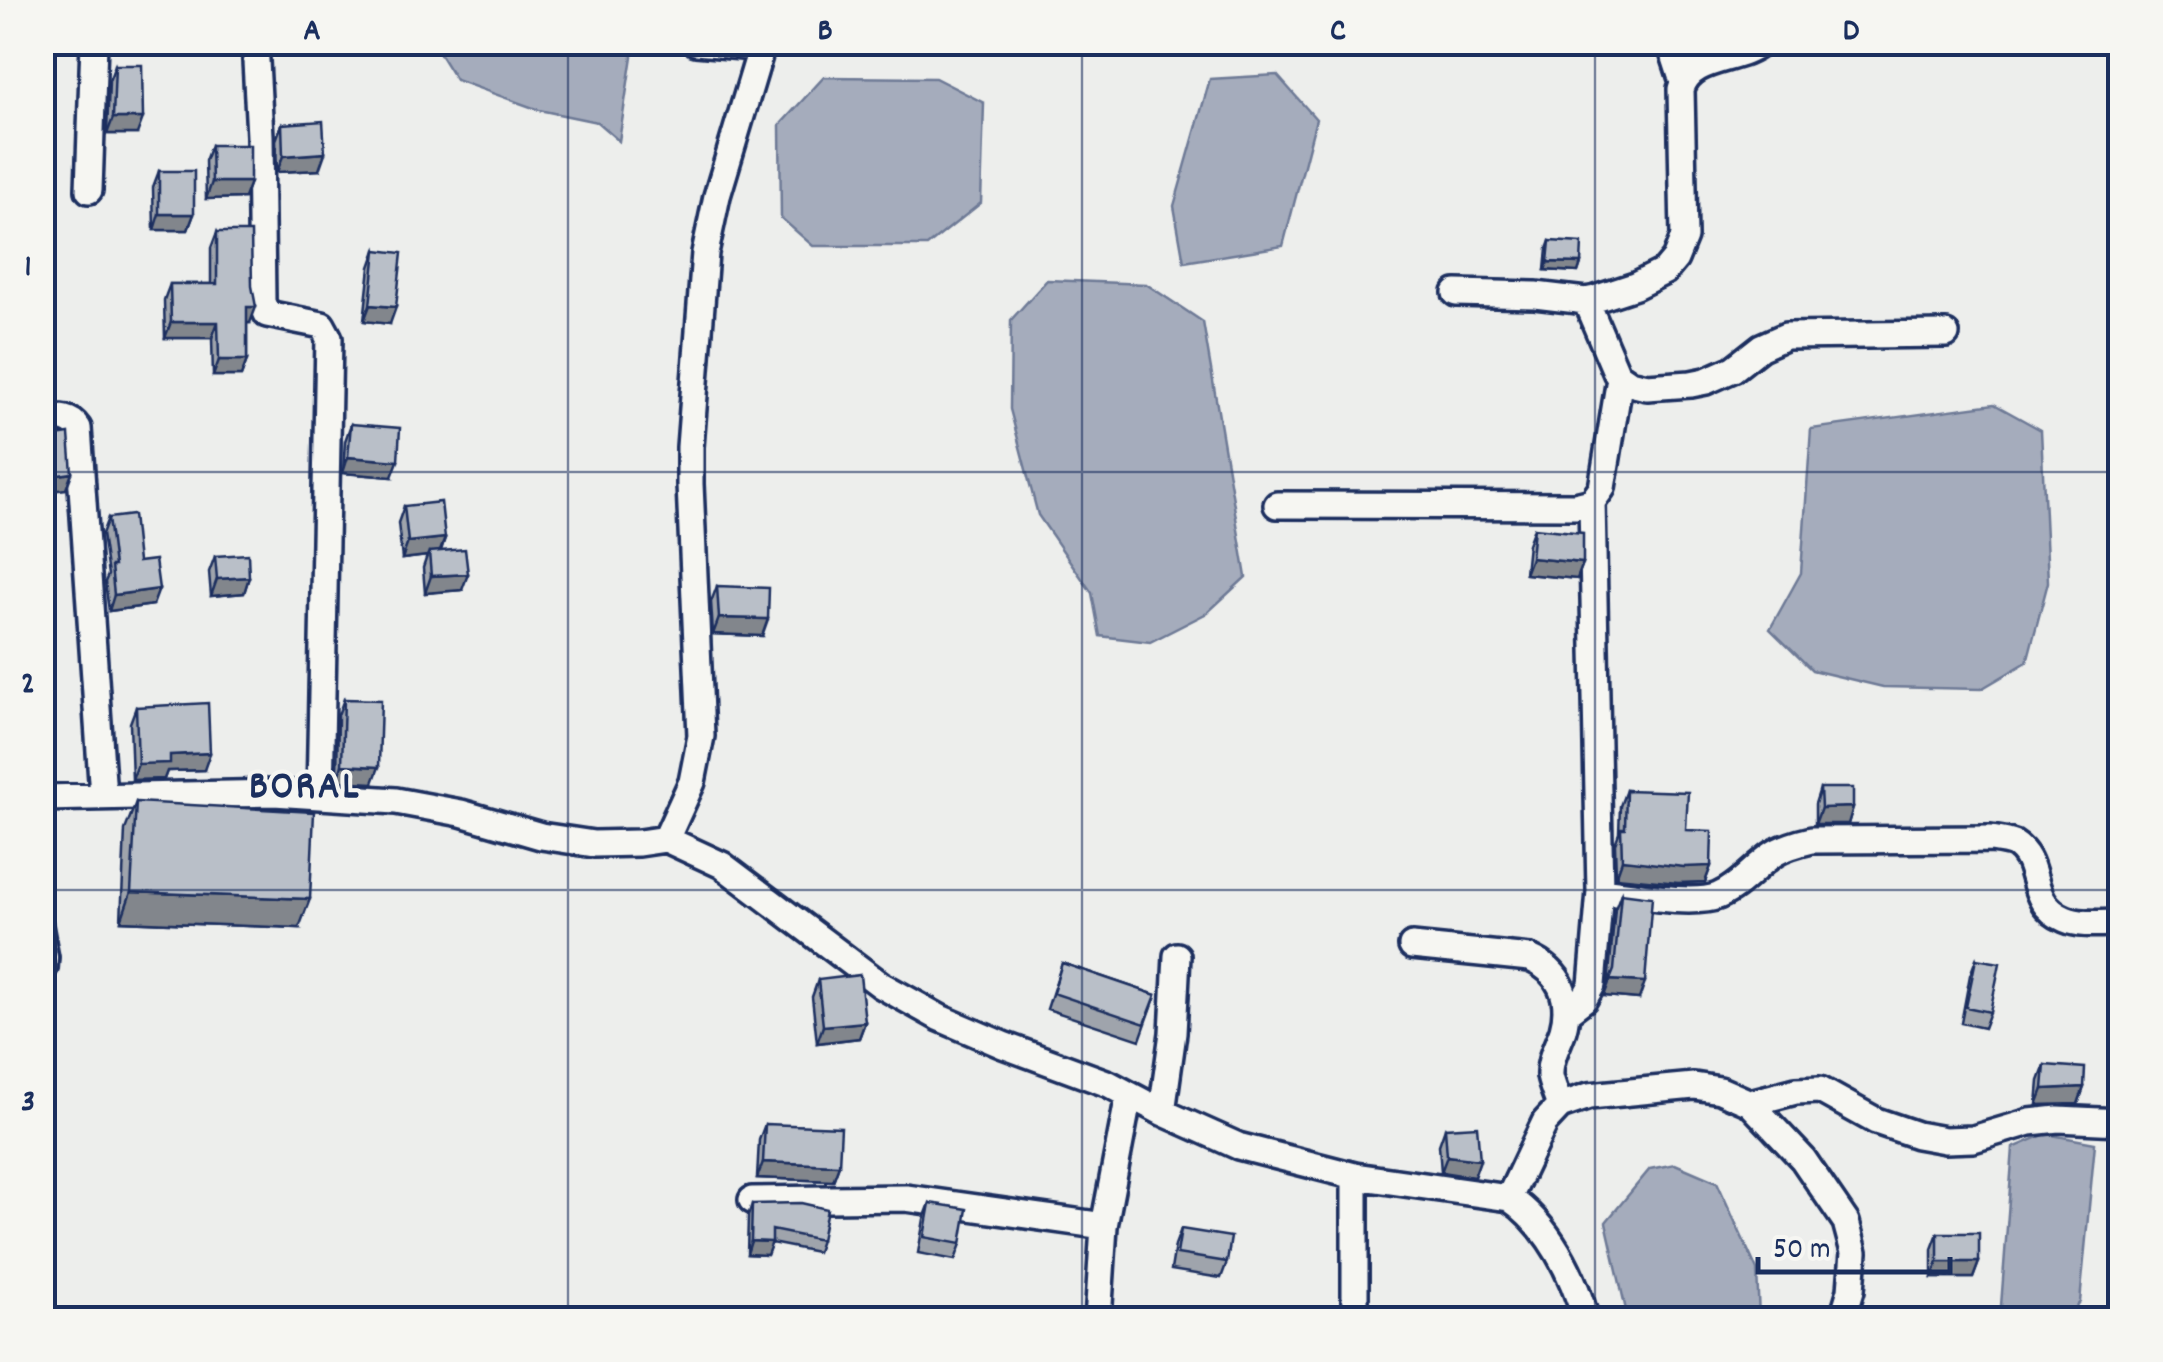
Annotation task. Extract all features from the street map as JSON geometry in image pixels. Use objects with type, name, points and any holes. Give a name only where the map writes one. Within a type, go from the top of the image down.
[{"type":"street","points":[[90,190],[94,42]]},
{"type":"street","points":[[255,42],[262,302],[268,314],[322,325],[330,338],[320,796]]},
{"type":"street","points":[[666,840],[692,782],[701,736],[690,466],[705,253],[717,196],[758,63],[754,47],[696,42]]},
{"type":"street","points":[[1670,42],[1683,82]]},
{"type":"street","points":[[1456,293],[1586,300],[1634,286],[1665,271],[1684,237],[1683,82],[1694,69],[1752,50],[1762,42]]},
{"type":"street","points":[[1566,1012],[1584,1000],[1592,985],[1600,892],[1592,502],[1602,488],[1620,378],[1586,300]]},
{"type":"street","points":[[1620,378],[1647,387],[1706,381],[1786,336],[1946,334]]},
{"type":"street","points":[[42,419],[73,420],[78,428],[103,796]]},
{"type":"street","points":[[1277,504],[1575,506],[1592,502]]},
{"type":"street","points":[[42,798],[274,793],[396,800],[461,813],[541,836],[594,844],[666,840],[722,865],[881,985],[940,1018],[1108,1084],[1238,1146],[1355,1176],[1509,1198],[1528,1211],[1560,1256],[1586,1320]]},
{"type":"street","points":[[1600,892],[1694,900],[1716,898],[1774,854],[1812,840],[1991,839],[2011,842],[2026,855],[2038,895],[2050,911],[2070,922],[2120,923]]},
{"type":"street","points":[[1412,946],[1530,958],[1546,966],[1560,983],[1566,1012],[1550,1075],[1560,1106]]},
{"type":"street","points":[[1162,1112],[1174,1033],[1177,956]]},
{"type":"street","points":[[1509,1198],[1545,1122],[1560,1106],[1589,1096],[1694,1086],[1720,1090],[1750,1103],[1803,1159],[1846,1222],[1854,1252],[1851,1290],[1842,1320]]},
{"type":"street","points":[[1750,1103],[1796,1091],[1820,1090],[1876,1120],[1945,1140],[1973,1138],[2030,1122],[2058,1119],[2120,1122]]},
{"type":"street","points":[[1098,1320],[1104,1226],[1129,1095]]},
{"type":"street","points":[[1355,1176],[1355,1320]]},
{"type":"street","points":[[752,1200],[906,1198],[1104,1226]]},
{"type":"lane","points":[[42,909],[51,956],[50,968],[42,973]]},
{"type":"water","points":[[433,43],[634,43],[619,141],[597,122],[539,110],[456,80]]},
{"type":"water","points":[[1277,75],[1316,119],[1283,246],[1184,262],[1174,206],[1210,79]]},
{"type":"water","points":[[824,77],[935,78],[984,103],[981,203],[927,246],[813,246],[781,218],[780,125]]},
{"type":"water","points":[[1047,280],[1146,284],[1203,322],[1246,577],[1207,613],[1150,642],[1100,636],[1092,593],[1038,515],[1010,409],[1011,320]]},
{"type":"water","points":[[1994,404],[2041,430],[2048,582],[2027,662],[1981,689],[1883,687],[1812,670],[1770,629],[1801,573],[1811,429]]},
{"type":"water","points":[[2046,1134],[2095,1143],[2080,1302],[2066,1319],[2000,1319],[2013,1148]]},
{"type":"water","points":[[1675,1164],[1717,1182],[1757,1270],[1759,1319],[1628,1319],[1606,1222],[1650,1169]]},
{"type":"building","points":[[115,65],[142,65],[143,118],[113,118]]},
{"type":"building","points":[[2117,74],[2120,74],[2120,118]]},
{"type":"building","points":[[323,121],[325,153],[283,156],[282,124]]},
{"type":"building","points":[[211,145],[250,145],[250,182],[212,182]]},
{"type":"building","points":[[159,171],[194,171],[194,214],[159,214]]},
{"type":"building","points":[[217,232],[251,232],[256,307],[247,307],[247,360],[219,360],[218,322],[171,322],[170,284],[217,284]]},
{"type":"building","points":[[1550,241],[1582,243],[1581,263],[1548,262]]},
{"type":"building","points":[[376,250],[402,253],[396,307],[370,305]]},
{"type":"building","points":[[351,424],[400,428],[398,461],[348,457]]},
{"type":"building","points":[[69,434],[72,473],[45,477],[42,438]]},
{"type":"building","points":[[441,502],[445,538],[408,542],[404,506]]},
{"type":"building","points":[[133,515],[138,562],[155,560],[159,589],[114,595],[108,518]]},
{"type":"building","points":[[1534,528],[1583,533],[1583,563],[1531,558]]},
{"type":"building","points":[[465,549],[468,574],[431,576],[429,552]]},
{"type":"building","points":[[248,554],[249,577],[217,579],[215,556]]},
{"type":"building","points":[[717,586],[769,588],[768,619],[719,618]]},
{"type":"building","points":[[344,699],[381,700],[379,767],[342,765]]},
{"type":"building","points":[[208,703],[210,753],[170,755],[170,763],[138,764],[136,707]]},
{"type":"building","points":[[1820,788],[1853,788],[1853,807],[1821,808]]},
{"type":"building","points":[[1626,790],[1688,792],[1686,830],[1712,831],[1711,866],[1622,860]]},
{"type":"building","points":[[136,802],[314,812],[310,899],[131,892]]},
{"type":"building","points":[[42,886],[49,929],[42,930]]},
{"type":"building","points":[[1621,893],[1652,897],[1645,982],[1610,980]]},
{"type":"building","points":[[1976,959],[2000,963],[1990,1012],[1966,1007]]},
{"type":"building","points":[[1062,963],[1156,995],[1145,1024],[1053,993]]},
{"type":"building","points":[[860,975],[865,1022],[823,1026],[818,980]]},
{"type":"building","points":[[2045,1065],[2085,1068],[2084,1087],[2043,1089]]},
{"type":"building","points":[[765,1124],[841,1127],[839,1165],[763,1162]]},
{"type":"building","points":[[1477,1126],[1480,1160],[1447,1156],[1445,1128]]},
{"type":"building","points":[[801,1203],[827,1209],[821,1240],[772,1230],[772,1242],[751,1241],[752,1204]]},
{"type":"building","points":[[930,1203],[967,1209],[961,1244],[924,1237]]},
{"type":"building","points":[[1181,1229],[1231,1237],[1227,1262],[1177,1254]]},
{"type":"building","points":[[1938,1233],[1979,1233],[1979,1262],[1938,1262]]},
{"type":"district","name":"BORAL","points":[[305,783]]}]
